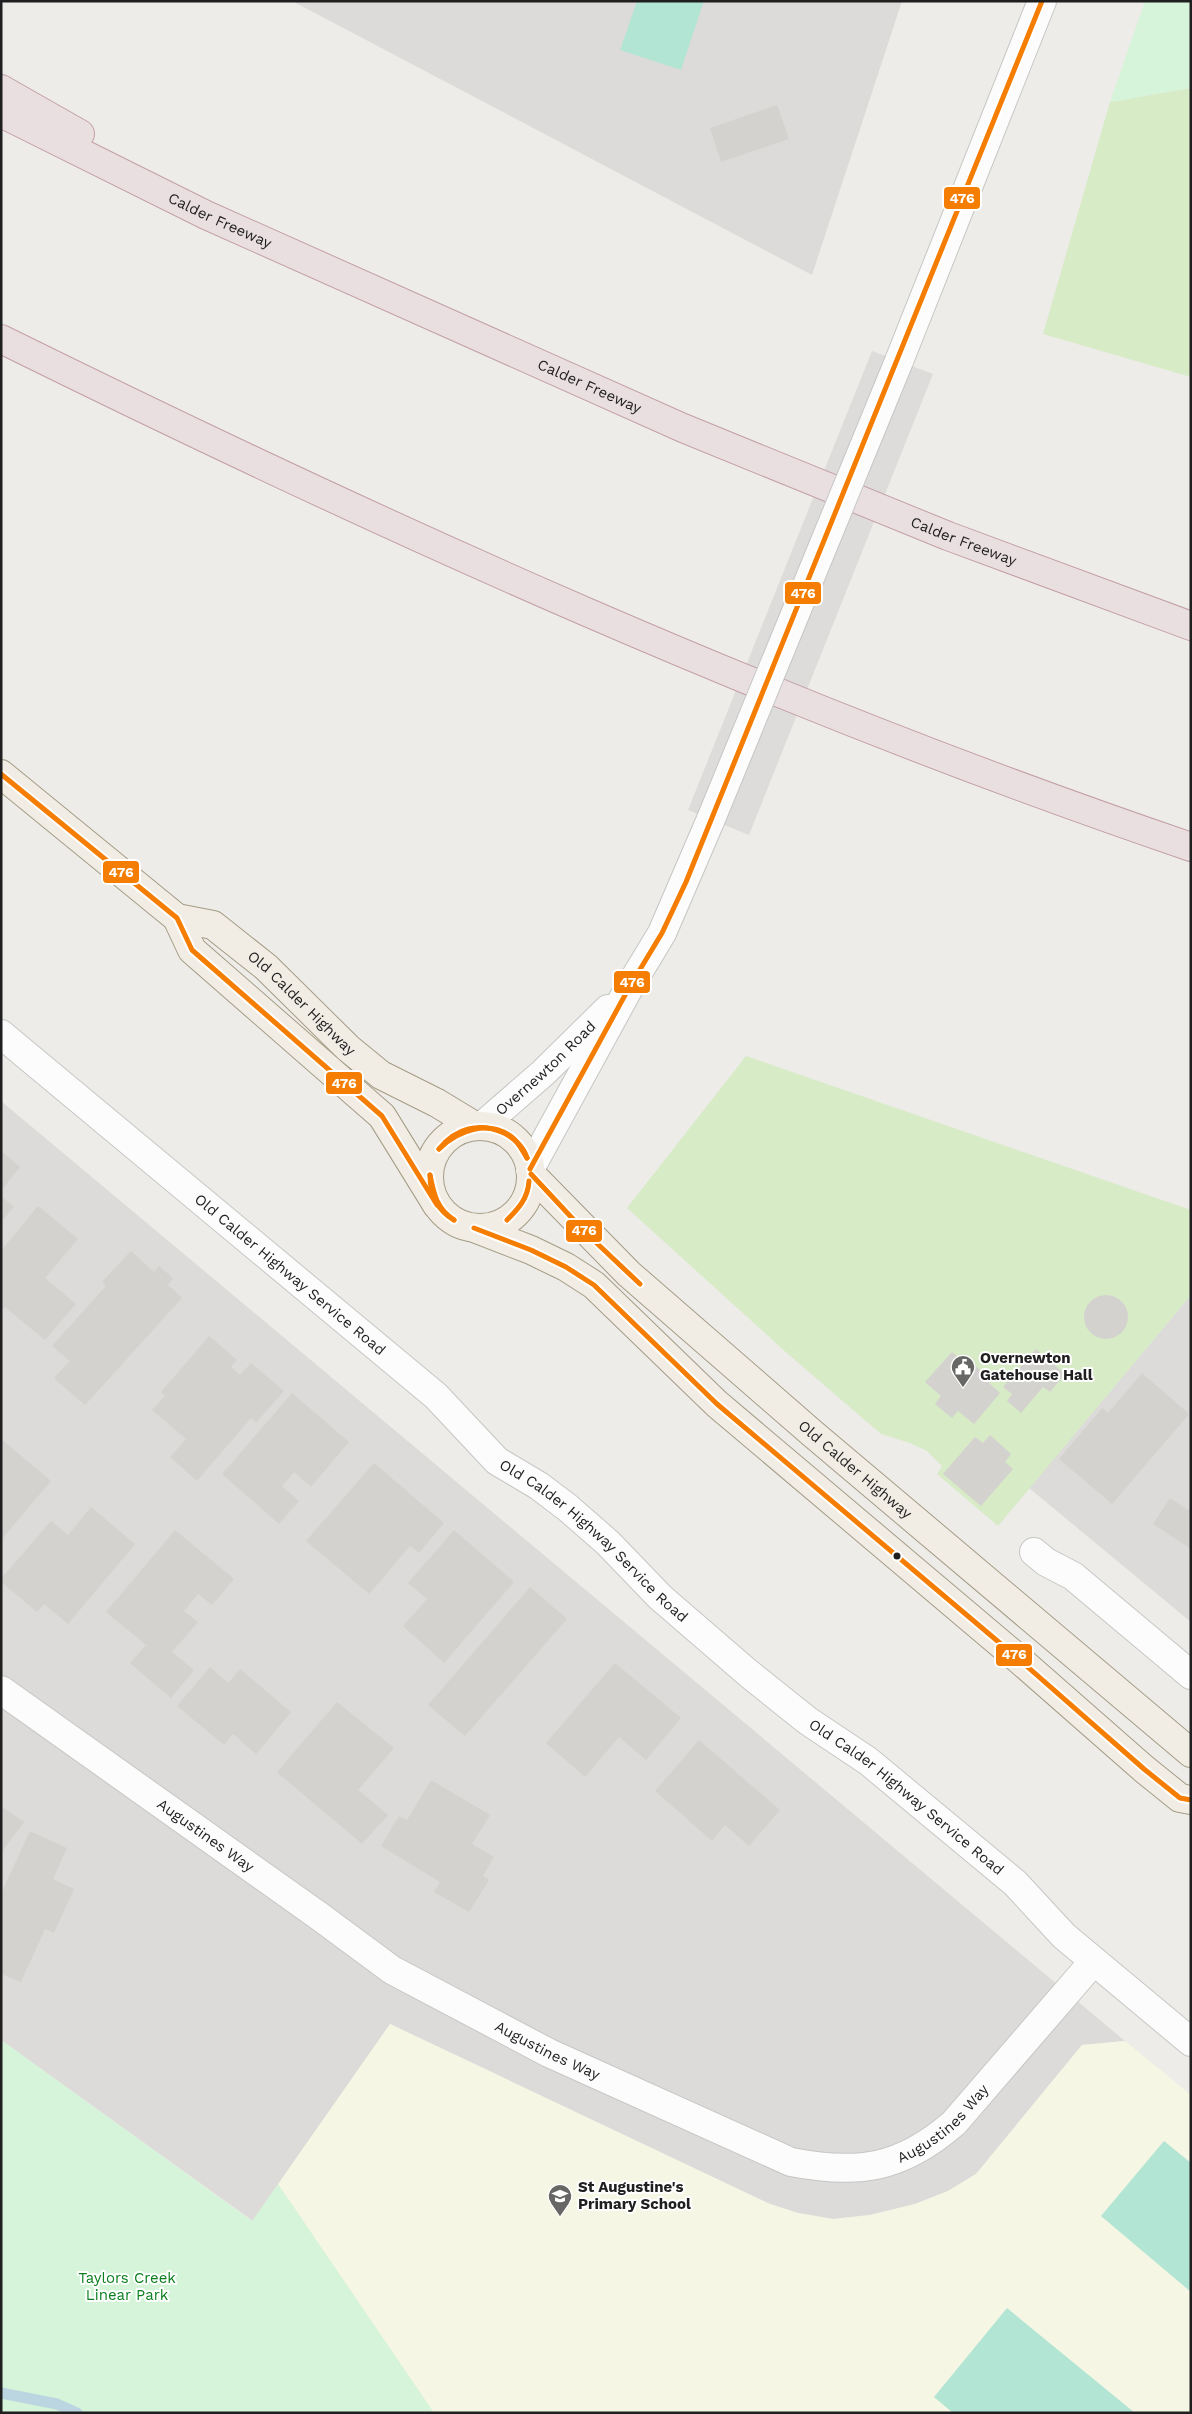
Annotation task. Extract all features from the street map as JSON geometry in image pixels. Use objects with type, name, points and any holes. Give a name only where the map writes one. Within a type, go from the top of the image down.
[{"type":"highway","points":[[1,89],[208,206],[413,309]]},
{"type":"highway","name":"Calder Freeway","points":[[1,113],[206,215],[683,428],[948,536],[1191,626]]},
{"type":"highway","points":[[1,339],[239,455],[617,624],[901,741],[1017,785],[1191,847]]},
{"type":"main road","name":"Old Calder Highway","points":[[1,774],[177,918],[192,950],[382,1116],[437,1205]]},
{"type":"main road","name":"Old Calder Highway","points":[[177,918],[213,926],[266,967],[348,1048],[381,1075],[478,1126]]},
{"type":"main road","points":[[474,1228],[489,1227],[503,1222],[515,1214],[524,1202],[530,1188],[531,1171],[525,1152],[514,1138],[499,1130],[478,1126],[458,1131],[444,1141],[434,1155],[429,1172],[430,1189],[437,1205],[447,1216],[460,1223],[531,1250],[566,1267],[594,1285],[717,1404],[1014,1655],[1144,1770],[1180,1798],[1191,1800]]},
{"type":"main road","name":"Old Calder Highway","points":[[531,1171],[629,1274],[813,1434],[1191,1753]]},
{"type":"street","name":"Overnewton Road","points":[[531,1171],[630,986],[662,933],[711,819],[899,361],[1042,1]]},
{"type":"street","name":"Overnewton Road","points":[[478,1126],[543,1074],[630,986]]},
{"type":"street","name":"Old Calder Highway Service Road","points":[[1,1034],[436,1396],[482,1448],[497,1460],[539,1486],[575,1514],[608,1543],[660,1597],[748,1673],[808,1721],[868,1761],[1015,1883],[1064,1936],[1191,2042]]},
{"type":"street","points":[[1034,1552],[1046,1562],[1073,1576],[1191,1675]]},
{"type":"street","name":"Augustines Way","points":[[1,1690],[392,1970],[549,2053],[791,2162],[825,2169],[852,2170],[903,2158],[934,2141],[954,2124],[1093,1962]]},
{"type":"shaded area","points":[[292,1],[902,1],[812,275]]},
{"type":"shaded area","points":[[1,1101],[1125,2041],[1082,2045],[976,2174],[948,2191],[915,2204],[870,2215],[833,2219],[798,2213],[770,2204],[390,2024],[253,2221],[1,2040]]},
{"type":"shaded area","points":[[1191,1295],[1191,1622],[1029,1488]]},
{"type":"shaded area","name":"St Augustine's Primary School","points":[[390,2024],[770,2204],[798,2213],[833,2219],[870,2215],[915,2204],[948,2191],[976,2174],[1082,2045],[1125,2041],[1191,2095],[1191,2413],[434,2413],[278,2184]]},
{"type":"green space","points":[[637,1],[704,1],[681,70],[620,50]]},
{"type":"green space","points":[[1145,1],[1191,1],[1191,88],[1110,102]]},
{"type":"green space","points":[[1191,88],[1191,377],[1043,334],[1110,102]]},
{"type":"green space","points":[[746,1056],[1191,1210],[1191,1295],[998,1526],[937,1474],[942,1466],[927,1451],[910,1443],[881,1434],[788,1354],[627,1208]]},
{"type":"green space","name":"Taylors Creek Linear Park","points":[[1,2040],[252,2221],[278,2184],[434,2413],[1,2413]]},
{"type":"green space","points":[[1164,2141],[1191,2163],[1191,2292],[1101,2216]]},
{"type":"green space","points":[[1007,2308],[1135,2413],[953,2413],[934,2397]]},
{"type":"pier","points":[[872,351],[933,374],[749,835],[688,810]]},
{"type":"building","points":[[777,105],[789,139],[721,162],[710,128]]},
{"type":"building","points":[[1,1151],[20,1167],[1,1191]]},
{"type":"building","points":[[1,1196],[14,1207],[1,1222]]},
{"type":"building","points":[[38,1206],[78,1239],[45,1278],[76,1304],[45,1340],[5,1307],[1,1311],[1,1251]]},
{"type":"building","points":[[131,1251],[154,1272],[159,1266],[173,1278],[168,1285],[182,1298],[85,1405],[54,1378],[70,1361],[52,1346],[106,1286],[102,1282]]},
{"type":"building","points":[[1110,1295],[1122,1301],[1127,1308],[1127,1326],[1122,1333],[1115,1338],[1102,1339],[1094,1336],[1087,1329],[1084,1313],[1087,1305],[1094,1298]]},
{"type":"building","points":[[209,1336],[237,1360],[231,1367],[240,1375],[251,1363],[284,1391],[256,1423],[251,1418],[197,1481],[170,1457],[186,1439],[152,1410],[165,1396],[161,1392]]},
{"type":"building","points":[[1036,1349],[1065,1374],[1050,1392],[1043,1387],[1021,1413],[1007,1401],[1012,1394],[1003,1387]]},
{"type":"building","name":"Overnewton Gatehouse Hall","points":[[952,1352],[963,1361],[966,1358],[992,1380],[989,1383],[1000,1393],[974,1424],[958,1411],[952,1418],[935,1404],[941,1396],[925,1382]]},
{"type":"building","points":[[1142,1373],[1189,1414],[1112,1504],[1059,1459],[1102,1408],[1108,1413]]},
{"type":"building","points":[[292,1393],[349,1442],[311,1487],[294,1472],[282,1486],[299,1501],[279,1524],[222,1474]]},
{"type":"building","points":[[990,1435],[1011,1454],[1005,1462],[1013,1469],[981,1506],[943,1474],[975,1437],[983,1443]]},
{"type":"building","points":[[1,1439],[51,1481],[1,1540]]},
{"type":"building","points":[[374,1463],[444,1523],[419,1553],[410,1546],[369,1594],[306,1541]]},
{"type":"building","points":[[1170,1498],[1188,1510],[1191,1507],[1191,1549],[1153,1524]]},
{"type":"building","points":[[91,1507],[135,1544],[68,1624],[44,1604],[37,1612],[1,1582],[1,1579],[51,1521],[68,1535]]},
{"type":"building","points":[[175,1530],[234,1579],[212,1605],[198,1594],[184,1611],[198,1622],[172,1652],[194,1670],[171,1698],[130,1663],[146,1645],[106,1612]]},
{"type":"building","points":[[454,1530],[514,1582],[444,1663],[403,1626],[427,1599],[408,1583]]},
{"type":"building","points":[[530,1587],[567,1619],[465,1736],[428,1705]]},
{"type":"building","points":[[615,1663],[681,1718],[646,1760],[619,1737],[585,1777],[546,1743]]},
{"type":"building","points":[[210,1667],[228,1683],[240,1669],[291,1712],[256,1754],[233,1734],[224,1745],[177,1706]]},
{"type":"building","points":[[337,1702],[394,1748],[358,1790],[388,1815],[362,1844],[277,1772]]},
{"type":"building","points":[[699,1740],[780,1810],[749,1846],[725,1825],[712,1841],[655,1791]]},
{"type":"building","points":[[431,1780],[490,1815],[472,1844],[494,1857],[483,1876],[489,1880],[469,1912],[434,1892],[440,1882],[381,1846],[399,1816],[407,1820]]},
{"type":"building","points":[[1,1806],[24,1822],[1,1853]]},
{"type":"building","points":[[30,1831],[67,1848],[53,1879],[74,1889],[54,1933],[45,1929],[21,1982],[1,1974],[1,1894]]},
{"type":"waterway","points":[[1,2393],[57,2404],[77,2413]]},
{"type":"transit line","name":"476","points":[[530,1169],[630,986],[662,933],[686,882],[1042,1]]},
{"type":"transit line","name":"476","points":[[1,774],[177,918],[192,950],[382,1116],[437,1205]]},
{"type":"transit line","name":"476","points":[[439,1149],[460,1132],[468,1129],[486,1128],[511,1137],[518,1143],[527,1158]]},
{"type":"transit line","name":"476","points":[[439,1149],[464,1132],[474,1129],[494,1129],[504,1132],[513,1138],[527,1158]]},
{"type":"transit line","name":"476","points":[[531,1174],[586,1233],[640,1284]]},
{"type":"transit line","name":"476","points":[[430,1175],[437,1201],[448,1216],[454,1220]]},
{"type":"transit line","name":"476","points":[[430,1175],[431,1189],[439,1207],[454,1220]]},
{"type":"transit line","name":"476","points":[[507,1220],[522,1202],[527,1193],[529,1181]]},
{"type":"transit line","name":"476","points":[[474,1228],[531,1250],[566,1267],[594,1285],[717,1404],[1014,1655],[1144,1769],[1180,1798],[1191,1800]]},
{"type":"place","name":"Overnewton Gatehouse Hall","points":[[963,1388]]},
{"type":"place","name":"St Augustine's Primary School","points":[[560,2217]]}]
